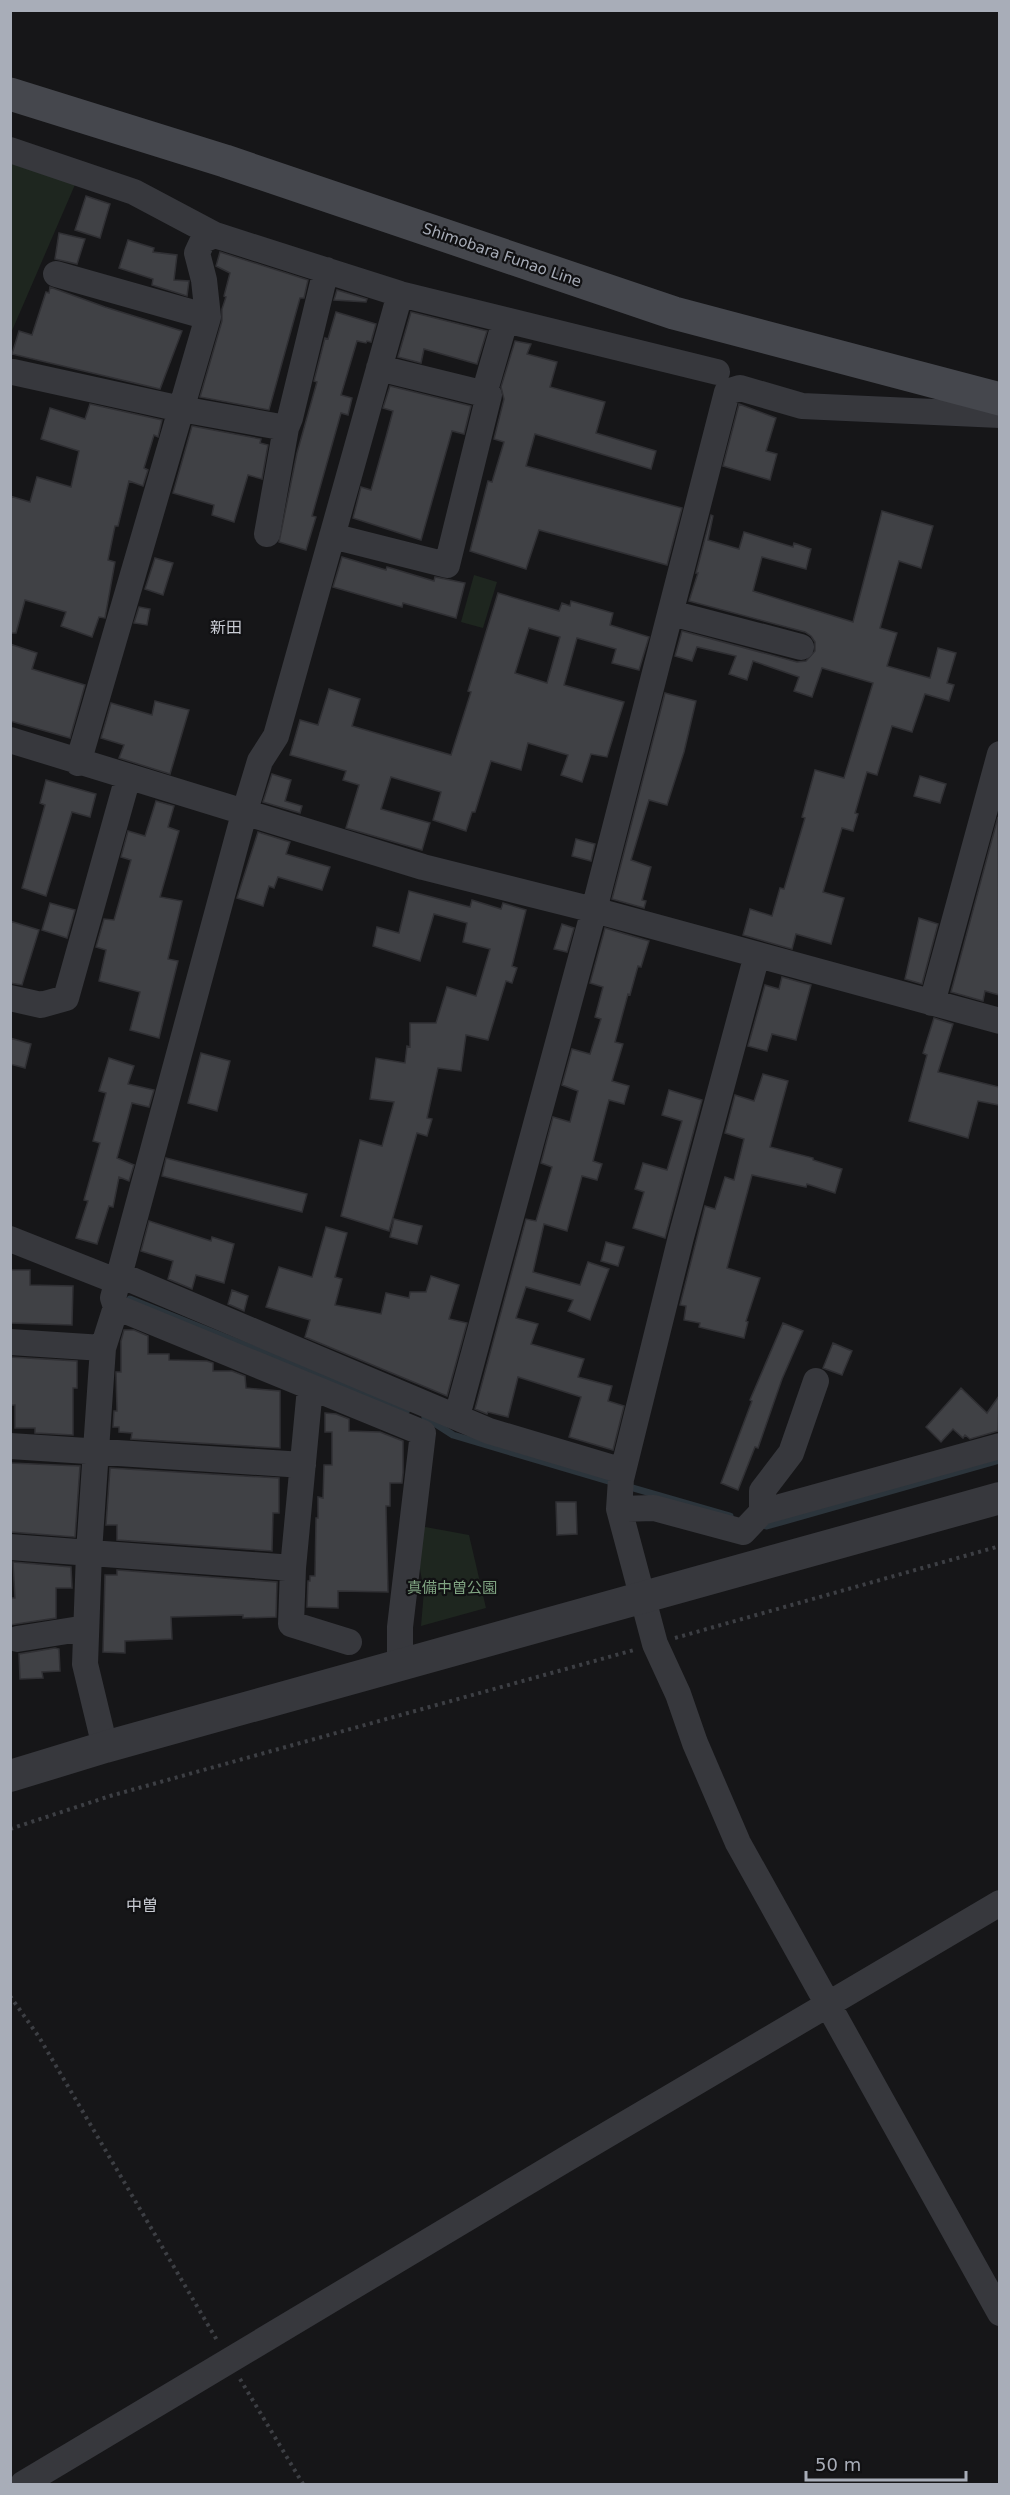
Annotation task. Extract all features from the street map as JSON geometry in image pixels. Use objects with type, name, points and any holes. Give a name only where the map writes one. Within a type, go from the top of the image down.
[{"type":"main road","name":"Shimobara Funao Line","points":[[10,94],[225,161],[674,312],[999,399]]},
{"type":"street","points":[[10,150],[134,192],[214,235],[400,294],[717,372]]},
{"type":"street","points":[[78,763],[208,317],[204,280],[197,253],[203,240],[214,235]]},
{"type":"street","points":[[267,534],[286,428],[326,270]]},
{"type":"street","points":[[56,274],[208,317]]},
{"type":"street","points":[[105,1747],[85,1664],[89,1552],[103,1348],[244,814],[260,761],[276,736],[400,294]]},
{"type":"street","points":[[484,394],[505,321]]},
{"type":"street","points":[[332,536],[447,565],[489,395],[379,368]]},
{"type":"street","points":[[13,372],[181,409],[286,428]]},
{"type":"street","points":[[453,1415],[460,1405],[594,910],[727,393],[740,388],[802,406],[999,415]]},
{"type":"street","points":[[671,613],[801,648]]},
{"type":"street","points":[[10,740],[78,763],[423,867],[594,910],[999,1021]]},
{"type":"street","points":[[932,1003],[999,754]]},
{"type":"street","points":[[10,998],[41,1005],[66,998],[128,777]]},
{"type":"street","points":[[756,955],[681,1237],[621,1488],[655,1644],[678,1694],[694,1743],[738,1843],[999,2313]]},
{"type":"street","points":[[10,1239],[106,1277],[116,1292],[310,1388],[423,1433],[400,1627],[400,1664]]},
{"type":"street","points":[[116,1292],[453,1415],[621,1488],[654,1508],[743,1532],[756,1518],[762,1491],[791,1454],[816,1381]]},
{"type":"street","points":[[10,1342],[103,1348]]},
{"type":"street","points":[[310,1388],[293,1568],[291,1624],[349,1642]]},
{"type":"street","points":[[10,1446],[303,1465]]},
{"type":"street","points":[[756,1518],[999,1446]]},
{"type":"street","points":[[10,1776],[643,1595],[999,1498]]},
{"type":"street","points":[[10,1547],[293,1568]]},
{"type":"street","points":[[17,1639],[86,1628]]},
{"type":"street","points":[[22,2484],[999,1903]]},
{"type":"path","points":[[666,1641],[999,1546]]},
{"type":"path","points":[[10,1829],[110,1796],[643,1647]]},
{"type":"path","points":[[10,1996],[39,2037],[303,2484]]},
{"type":"green space","points":[[11,158],[77,180],[11,333]]},
{"type":"green space","points":[[474,575],[497,582],[483,628],[461,622]]},
{"type":"green space","name":"真備中曽公園","points":[[420,1526],[469,1535],[486,1608],[421,1626],[424,1591],[417,1553]]},
{"type":"building","points":[[86,196],[110,204],[100,238],[75,230]]},
{"type":"building","points":[[59,233],[85,239],[77,264],[55,259]]},
{"type":"building","points":[[128,240],[154,248],[153,252],[177,255],[174,280],[189,281],[187,296],[152,285],[153,279],[119,268]]},
{"type":"building","points":[[220,252],[308,280],[304,298],[300,298],[269,410],[200,397],[222,321],[222,309],[226,297],[224,296],[230,273],[216,266]]},
{"type":"building","points":[[50,287],[182,331],[160,389],[12,354],[19,331],[32,335],[46,292],[49,293]]},
{"type":"building","points":[[337,290],[367,299],[366,302],[334,300]]},
{"type":"building","points":[[336,312],[376,324],[371,342],[357,341],[341,395],[352,398],[348,415],[341,413],[312,516],[316,517],[306,550],[279,542],[297,453],[317,382],[314,381],[325,338],[328,339]]},
{"type":"building","points":[[411,312],[487,331],[477,364],[424,349],[421,363],[398,357]]},
{"type":"building","points":[[515,341],[531,344],[527,354],[557,362],[550,387],[605,402],[596,433],[656,451],[651,469],[535,434],[526,466],[682,508],[667,565],[539,530],[526,569],[470,551],[488,481],[492,482],[504,442],[494,439],[504,399],[501,387]]},
{"type":"building","points":[[390,386],[471,406],[464,434],[452,431],[421,540],[353,518],[361,487],[371,490],[386,437],[393,411],[383,408]]},
{"type":"building","points":[[90,404],[162,420],[158,437],[154,435],[144,468],[148,470],[143,486],[129,481],[118,526],[115,526],[108,560],[115,562],[105,618],[99,617],[92,637],[61,626],[66,612],[25,600],[16,633],[10,633],[10,496],[30,502],[37,477],[71,487],[79,451],[41,439],[50,408],[85,419]]},
{"type":"building","points":[[739,404],[776,418],[766,451],[777,454],[770,480],[723,466]]},
{"type":"building","points":[[192,426],[261,439],[260,443],[268,445],[262,479],[248,475],[234,522],[212,515],[214,505],[173,493]]},
{"type":"building","points":[[882,511],[933,526],[921,568],[899,561],[880,628],[897,633],[887,666],[930,678],[938,648],[956,653],[947,683],[954,685],[949,701],[925,694],[912,732],[892,726],[877,775],[867,772],[855,813],[858,814],[853,831],[842,828],[823,892],[844,898],[831,944],[796,934],[792,949],[743,935],[750,909],[772,916],[780,888],[784,889],[805,818],[802,817],[815,770],[844,778],[873,683],[822,668],[812,697],[794,691],[799,677],[753,661],[747,680],[729,674],[736,656],[697,647],[692,661],[675,656],[682,631],[797,662],[806,661],[815,651],[815,642],[805,632],[689,601],[711,515],[713,516],[708,540],[739,549],[744,532],[793,547],[794,543],[811,549],[806,569],[762,557],[753,591],[853,622]]},
{"type":"building","points":[[342,557],[434,581],[435,577],[465,583],[456,618],[403,603],[402,607],[333,587]]},
{"type":"building","points":[[155,558],[173,563],[163,595],[145,589]]},
{"type":"building","points":[[498,593],[559,611],[562,603],[570,606],[571,601],[613,613],[610,625],[649,637],[639,670],[612,663],[616,649],[577,638],[564,685],[624,702],[607,757],[591,754],[582,782],[561,775],[568,755],[528,743],[521,770],[491,761],[475,812],[472,812],[466,831],[433,820],[441,792],[391,777],[381,809],[430,823],[422,850],[346,828],[359,785],[343,780],[346,771],[290,755],[300,720],[318,725],[329,689],[360,699],[352,726],[451,755],[471,692],[468,691]],"holes":[[[529,628],[560,637],[547,683],[515,673]]]},
{"type":"building","points":[[139,607],[150,609],[147,625],[134,623]]},
{"type":"building","points":[[10,644],[37,653],[32,669],[85,685],[70,738],[10,721]]},
{"type":"building","points":[[665,693],[696,701],[684,752],[667,805],[649,800],[631,860],[651,867],[642,900],[646,901],[644,908],[612,899]]},
{"type":"building","points":[[155,701],[189,710],[170,774],[119,758],[124,745],[101,738],[111,703],[152,715]]},
{"type":"building","points":[[272,774],[291,780],[285,801],[302,806],[300,813],[263,802]]},
{"type":"building","points":[[920,776],[946,784],[940,803],[914,796]]},
{"type":"building","points":[[46,780],[96,794],[90,817],[72,812],[46,896],[22,888],[45,805],[40,803]]},
{"type":"building","points":[[156,801],[174,806],[168,827],[179,831],[160,897],[182,901],[168,959],[178,961],[159,1038],[130,1030],[140,992],[99,981],[106,950],[96,947],[104,919],[114,920],[131,860],[121,857],[128,831],[145,836]]},
{"type":"building","points":[[998,817],[999,995],[985,991],[983,1001],[951,992]]},
{"type":"building","points":[[258,832],[290,842],[286,854],[330,867],[322,890],[278,877],[274,888],[269,886],[263,906],[237,898]]},
{"type":"building","points":[[576,839],[595,844],[591,861],[572,856]]},
{"type":"building","points":[[409,891],[470,907],[472,900],[501,909],[503,903],[526,910],[512,966],[517,968],[512,983],[506,981],[488,1040],[466,1035],[461,1071],[438,1068],[427,1118],[432,1119],[427,1136],[417,1133],[389,1231],[341,1216],[360,1140],[382,1146],[394,1102],[370,1099],[376,1058],[405,1063],[407,1046],[410,1047],[410,1023],[436,1023],[447,987],[476,996],[490,949],[463,942],[467,923],[434,914],[420,961],[373,946],[377,927],[399,933]]},
{"type":"building","points":[[50,903],[75,910],[67,938],[42,930]]},
{"type":"building","points":[[919,918],[938,924],[922,984],[905,979]]},
{"type":"building","points":[[10,921],[39,930],[22,985],[10,983]]},
{"type":"building","points":[[562,924],[574,928],[567,952],[554,949]]},
{"type":"building","points":[[605,928],[649,941],[641,967],[638,966],[630,995],[628,994],[615,1042],[623,1044],[612,1081],[629,1086],[624,1104],[609,1100],[593,1161],[602,1164],[597,1180],[582,1176],[567,1231],[544,1224],[533,1272],[580,1285],[588,1262],[609,1269],[590,1320],[568,1311],[573,1300],[526,1287],[516,1318],[538,1324],[531,1344],[584,1359],[578,1377],[612,1386],[608,1401],[624,1406],[613,1450],[569,1437],[581,1397],[518,1377],[508,1417],[488,1412],[487,1414],[475,1409],[526,1219],[536,1221],[552,1167],[541,1163],[553,1117],[570,1122],[578,1091],[562,1085],[572,1049],[590,1054],[601,1019],[595,1017],[603,987],[590,983]]},
{"type":"building","points":[[782,977],[811,985],[796,1040],[772,1034],[767,1051],[748,1046],[765,985],[779,989]]},
{"type":"building","points":[[934,1018],[953,1024],[938,1072],[999,1087],[999,1105],[978,1101],[968,1138],[909,1121],[927,1055],[923,1053]]},
{"type":"building","points":[[10,1038],[31,1044],[25,1068],[10,1064]]},
{"type":"building","points":[[201,1053],[230,1061],[217,1111],[188,1103]]},
{"type":"building","points":[[109,1058],[134,1066],[128,1084],[154,1090],[149,1107],[132,1103],[117,1158],[134,1165],[129,1181],[119,1177],[113,1207],[109,1206],[97,1244],[76,1238],[88,1201],[84,1200],[100,1143],[93,1141],[106,1093],[99,1091]]},
{"type":"building","points":[[763,1074],[788,1081],[770,1147],[813,1158],[813,1160],[842,1169],[835,1193],[807,1184],[806,1187],[752,1175],[727,1268],[760,1278],[746,1321],[748,1322],[744,1338],[699,1327],[700,1323],[684,1320],[686,1306],[680,1305],[705,1206],[715,1209],[725,1177],[734,1180],[744,1139],[725,1133],[735,1095],[754,1101]]},
{"type":"building","points":[[669,1090],[702,1100],[665,1238],[633,1228],[644,1192],[635,1189],[643,1163],[667,1170],[682,1121],[662,1115]]},
{"type":"building","points":[[166,1158],[307,1194],[302,1212],[162,1176]]},
{"type":"building","points":[[394,1219],[422,1226],[417,1244],[390,1237]]},
{"type":"building","points":[[149,1221],[211,1241],[212,1237],[234,1244],[224,1283],[196,1275],[192,1289],[168,1279],[173,1261],[141,1251]]},
{"type":"building","points":[[326,1227],[347,1233],[335,1277],[342,1279],[335,1305],[381,1314],[386,1293],[409,1298],[410,1292],[426,1292],[431,1276],[459,1285],[449,1319],[467,1323],[447,1396],[305,1337],[310,1320],[266,1307],[279,1267],[312,1277]]},
{"type":"building","points":[[606,1242],[624,1247],[618,1266],[601,1261]]},
{"type":"building","points":[[10,1270],[30,1270],[30,1285],[73,1286],[72,1325],[10,1323]]},
{"type":"building","points":[[232,1290],[248,1296],[244,1311],[228,1304]]},
{"type":"building","points":[[783,1323],[803,1331],[782,1379],[758,1448],[755,1447],[738,1490],[721,1483],[752,1401],[750,1400]]},
{"type":"building","points":[[124,1330],[134,1330],[148,1336],[148,1354],[169,1354],[169,1360],[207,1361],[213,1363],[213,1371],[232,1371],[245,1376],[246,1388],[280,1391],[280,1448],[131,1439],[132,1433],[119,1432],[119,1427],[113,1427],[114,1411],[117,1411],[116,1372],[121,1372],[121,1341]]},
{"type":"building","points":[[833,1343],[852,1351],[842,1375],[823,1368]]},
{"type":"building","points":[[10,1357],[77,1361],[77,1388],[73,1388],[73,1435],[35,1433],[35,1428],[15,1428],[15,1405],[10,1405]]},
{"type":"building","points":[[961,1388],[987,1413],[999,1396],[998,1431],[970,1439],[965,1435],[963,1438],[953,1429],[941,1442],[926,1427]]},
{"type":"building","points":[[325,1413],[349,1419],[349,1431],[380,1432],[403,1441],[402,1483],[390,1483],[390,1506],[386,1506],[388,1592],[338,1591],[338,1608],[307,1607],[308,1581],[310,1581],[310,1576],[315,1576],[318,1497],[323,1498],[324,1465],[332,1465],[332,1432],[325,1432]]},
{"type":"building","points":[[10,1463],[80,1466],[75,1537],[10,1532]]},
{"type":"building","points":[[110,1468],[279,1478],[279,1513],[273,1513],[272,1551],[117,1540],[117,1525],[106,1525]]},
{"type":"building","points":[[556,1502],[576,1502],[577,1534],[557,1535]]},
{"type":"building","points":[[13,1562],[71,1567],[72,1588],[56,1588],[56,1618],[10,1625],[10,1598],[15,1598]]},
{"type":"building","points":[[117,1570],[277,1582],[276,1617],[243,1618],[243,1615],[171,1617],[172,1639],[125,1641],[125,1653],[103,1652],[105,1575],[117,1575]]},
{"type":"building","points":[[59,1649],[60,1671],[42,1672],[43,1678],[20,1679],[19,1654]]},
{"type":"waterway","points":[[130,1299],[407,1410]]},
{"type":"waterway","points":[[425,1417],[453,1435],[615,1483]]},
{"type":"waterway","points":[[758,1524],[767,1526],[1000,1460]]},
{"type":"waterway","points":[[626,1486],[730,1516]]},
{"type":"district","name":"新田","points":[[226,627]]},
{"type":"district","name":"中曽","points":[[142,1905]]}]
